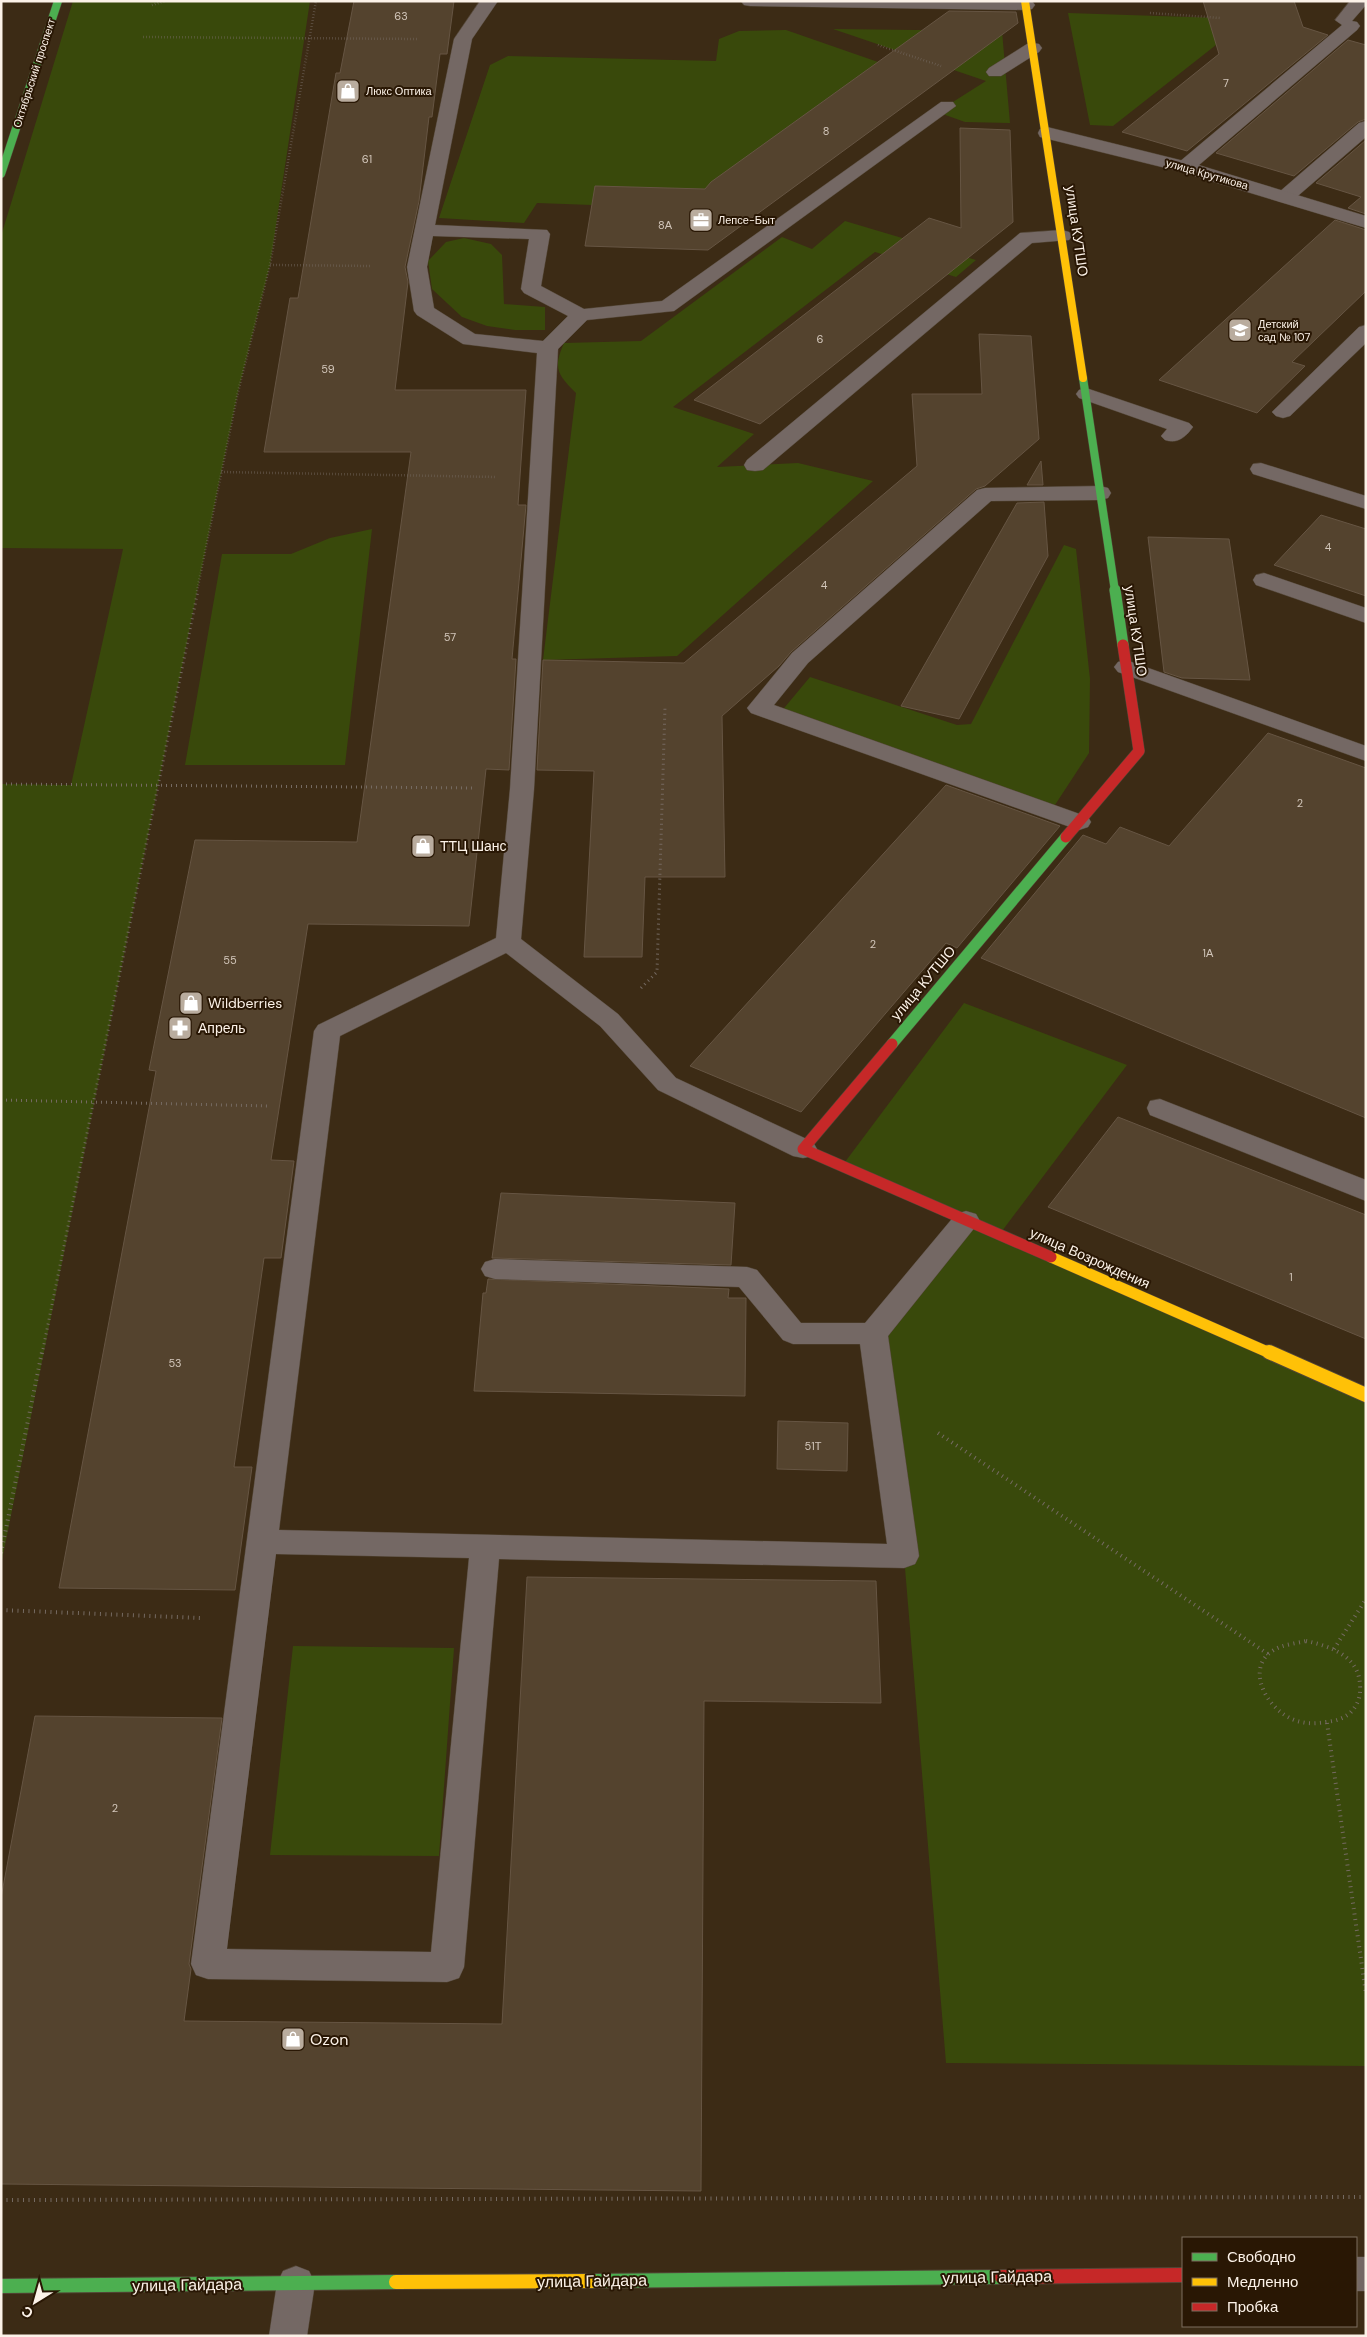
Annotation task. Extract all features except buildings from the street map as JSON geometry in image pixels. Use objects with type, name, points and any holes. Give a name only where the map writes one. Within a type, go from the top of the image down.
[{"type":"street","name":"Октябрьский проспект","points":[[1,174],[58,1]]},
{"type":"street","points":[[489,1],[462,39],[417,267],[424,311],[470,340],[548,348]]},
{"type":"street","points":[[750,1],[1025,3]]},
{"type":"street","points":[[1185,167],[1347,23],[1360,1]]},
{"type":"street","name":"улица КУТШО","points":[[802,1149],[1139,751],[1047,133],[1025,3]]},
{"type":"street","points":[[994,72],[1033,48]]},
{"type":"street","points":[[425,230],[540,234],[531,289],[581,315],[667,307],[947,106]]},
{"type":"street","points":[[1285,197],[1366,127]]},
{"type":"street","name":"улица Крутикова","points":[[1047,133],[1185,167],[1366,222]]},
{"type":"street","points":[[756,465],[1027,237],[1062,236]]},
{"type":"street","points":[[508,942],[522,789],[548,348],[581,315]]},
{"type":"street","points":[[1282,412],[1366,331]]},
{"type":"street","points":[[1086,394],[1182,427],[1172,436]]},
{"type":"street","points":[[1261,469],[1366,503]]},
{"type":"street","points":[[1079,822],[759,708],[800,658],[985,494],[1100,493]]},
{"type":"street","points":[[1264,580],[1366,616]]},
{"type":"street","points":[[1126,667],[1366,754]]},
{"type":"street","points":[[508,942],[609,1020],[667,1084],[802,1149]]},
{"type":"street","points":[[485,1547],[447,1966],[208,1964],[327,1031],[508,942]]},
{"type":"street","points":[[1160,1108],[1366,1191]]},
{"type":"street","name":"улица Возрождения","points":[[802,1149],[1366,1395]]},
{"type":"street","points":[[262,1542],[904,1556],[873,1334],[966,1221]]},
{"type":"street","points":[[495,1269],[747,1277],[793,1332],[873,1334]]},
{"type":"street","name":"улица Гайдара","points":[[1,2286],[1182,2275]]},
{"type":"street","points":[[288,2336],[296,2283]]},
{"type":"path","points":[[152,5],[166,1]]},
{"type":"path","points":[[1,1553],[221,472],[238,392],[270,265],[316,1]]},
{"type":"path","points":[[1150,14],[1221,18]]},
{"type":"path","points":[[143,37],[462,39]]},
{"type":"path","points":[[270,265],[417,267]]},
{"type":"path","points":[[221,472],[540,477]]},
{"type":"path","points":[[609,1020],[657,972],[665,707]]},
{"type":"path","points":[[1,784],[522,789]]},
{"type":"path","points":[[1,1100],[317,1107]]},
{"type":"path","points":[[882,1396],[1268,1654]]},
{"type":"path","points":[[1334,1649],[1366,1599]]},
{"type":"path","points":[[1,1610],[251,1621]]},
{"type":"path","points":[[1292,1642],[1306,1642],[1334,1649],[1347,1657],[1356,1668],[1362,1680],[1362,1693],[1358,1704],[1350,1714],[1327,1723],[1311,1724],[1295,1720],[1280,1713],[1268,1703],[1261,1690],[1258,1677],[1261,1664],[1268,1654],[1279,1646],[1292,1642]]},
{"type":"path","points":[[1327,1723],[1366,1994]]},
{"type":"path","points":[[1,2200],[1366,2197]]},
{"type":"green space","points":[[73,1],[310,1],[270,265],[238,392],[218,488],[1,1565],[1,784],[71,785],[123,549],[1,548],[1,236]]},
{"type":"green space","points":[[1068,13],[1249,19],[1113,126],[1090,125]]},
{"type":"green space","points":[[833,29],[1002,31],[1010,123],[965,122],[937,112],[986,81]]},
{"type":"green space","points":[[786,30],[878,62],[705,189],[595,186],[592,205],[537,203],[524,223],[439,218],[490,65],[508,56],[716,61],[719,39],[739,31]]},
{"type":"green space","points":[[845,221],[976,260],[956,277],[875,252],[673,407],[754,434],[717,467],[798,463],[873,481],[677,656],[543,660],[576,393],[565,381],[559,370],[559,359],[564,343],[641,341],[782,237],[812,249]]},
{"type":"green space","points":[[464,238],[491,244],[502,255],[504,304],[545,307],[545,330],[515,330],[487,326],[462,317],[432,289],[428,261],[446,242]]},
{"type":"green space","points":[[372,529],[345,765],[185,765],[222,554],[291,554],[330,538]]},
{"type":"green space","points":[[1064,545],[1076,549],[1090,679],[1089,753],[1053,808],[780,713],[810,677],[957,725],[971,724]]},
{"type":"green space","points":[[964,1003],[1127,1065],[999,1235],[1366,1395],[1366,2066],[946,2063],[904,1556],[873,1334],[966,1221],[842,1166]]},
{"type":"green space","points":[[293,1646],[454,1648],[439,1856],[270,1855]]},
{"type":"traffic: fast","points":[[1,174],[58,1]]},
{"type":"traffic: fast","points":[[1083,378],[1123,645]]},
{"type":"traffic: fast","points":[[892,1044],[1066,837]]},
{"type":"traffic: fast","points":[[592,2281],[1002,2277]]},
{"type":"traffic: fast","points":[[1,2286],[396,2282]]},
{"type":"traffic: slow","points":[[1025,1],[1083,378]]},
{"type":"traffic: slow","points":[[1051,1257],[1366,1395]]},
{"type":"traffic: slow","points":[[396,2282],[592,2281]]},
{"type":"traffic: jam","points":[[1066,837],[1139,751],[1123,645]]},
{"type":"traffic: jam","points":[[892,1044],[803,1149],[1051,1257]]},
{"type":"traffic: jam","points":[[1002,2277],[1182,2275]]},
{"type":"place","name":"Люкс Оптика","points":[[348,91]]},
{"type":"place","name":"Лепсе-Быт","points":[[701,220]]},
{"type":"place","name":"Детский сад № 107","points":[[1240,330]]},
{"type":"place","name":"ТТЦ Шанс","points":[[423,846]]},
{"type":"place","name":"Wildberries","points":[[191,1003]]},
{"type":"place","name":"Апрель","points":[[180,1028]]},
{"type":"place","name":"Ozon","points":[[293,2039]]}]
